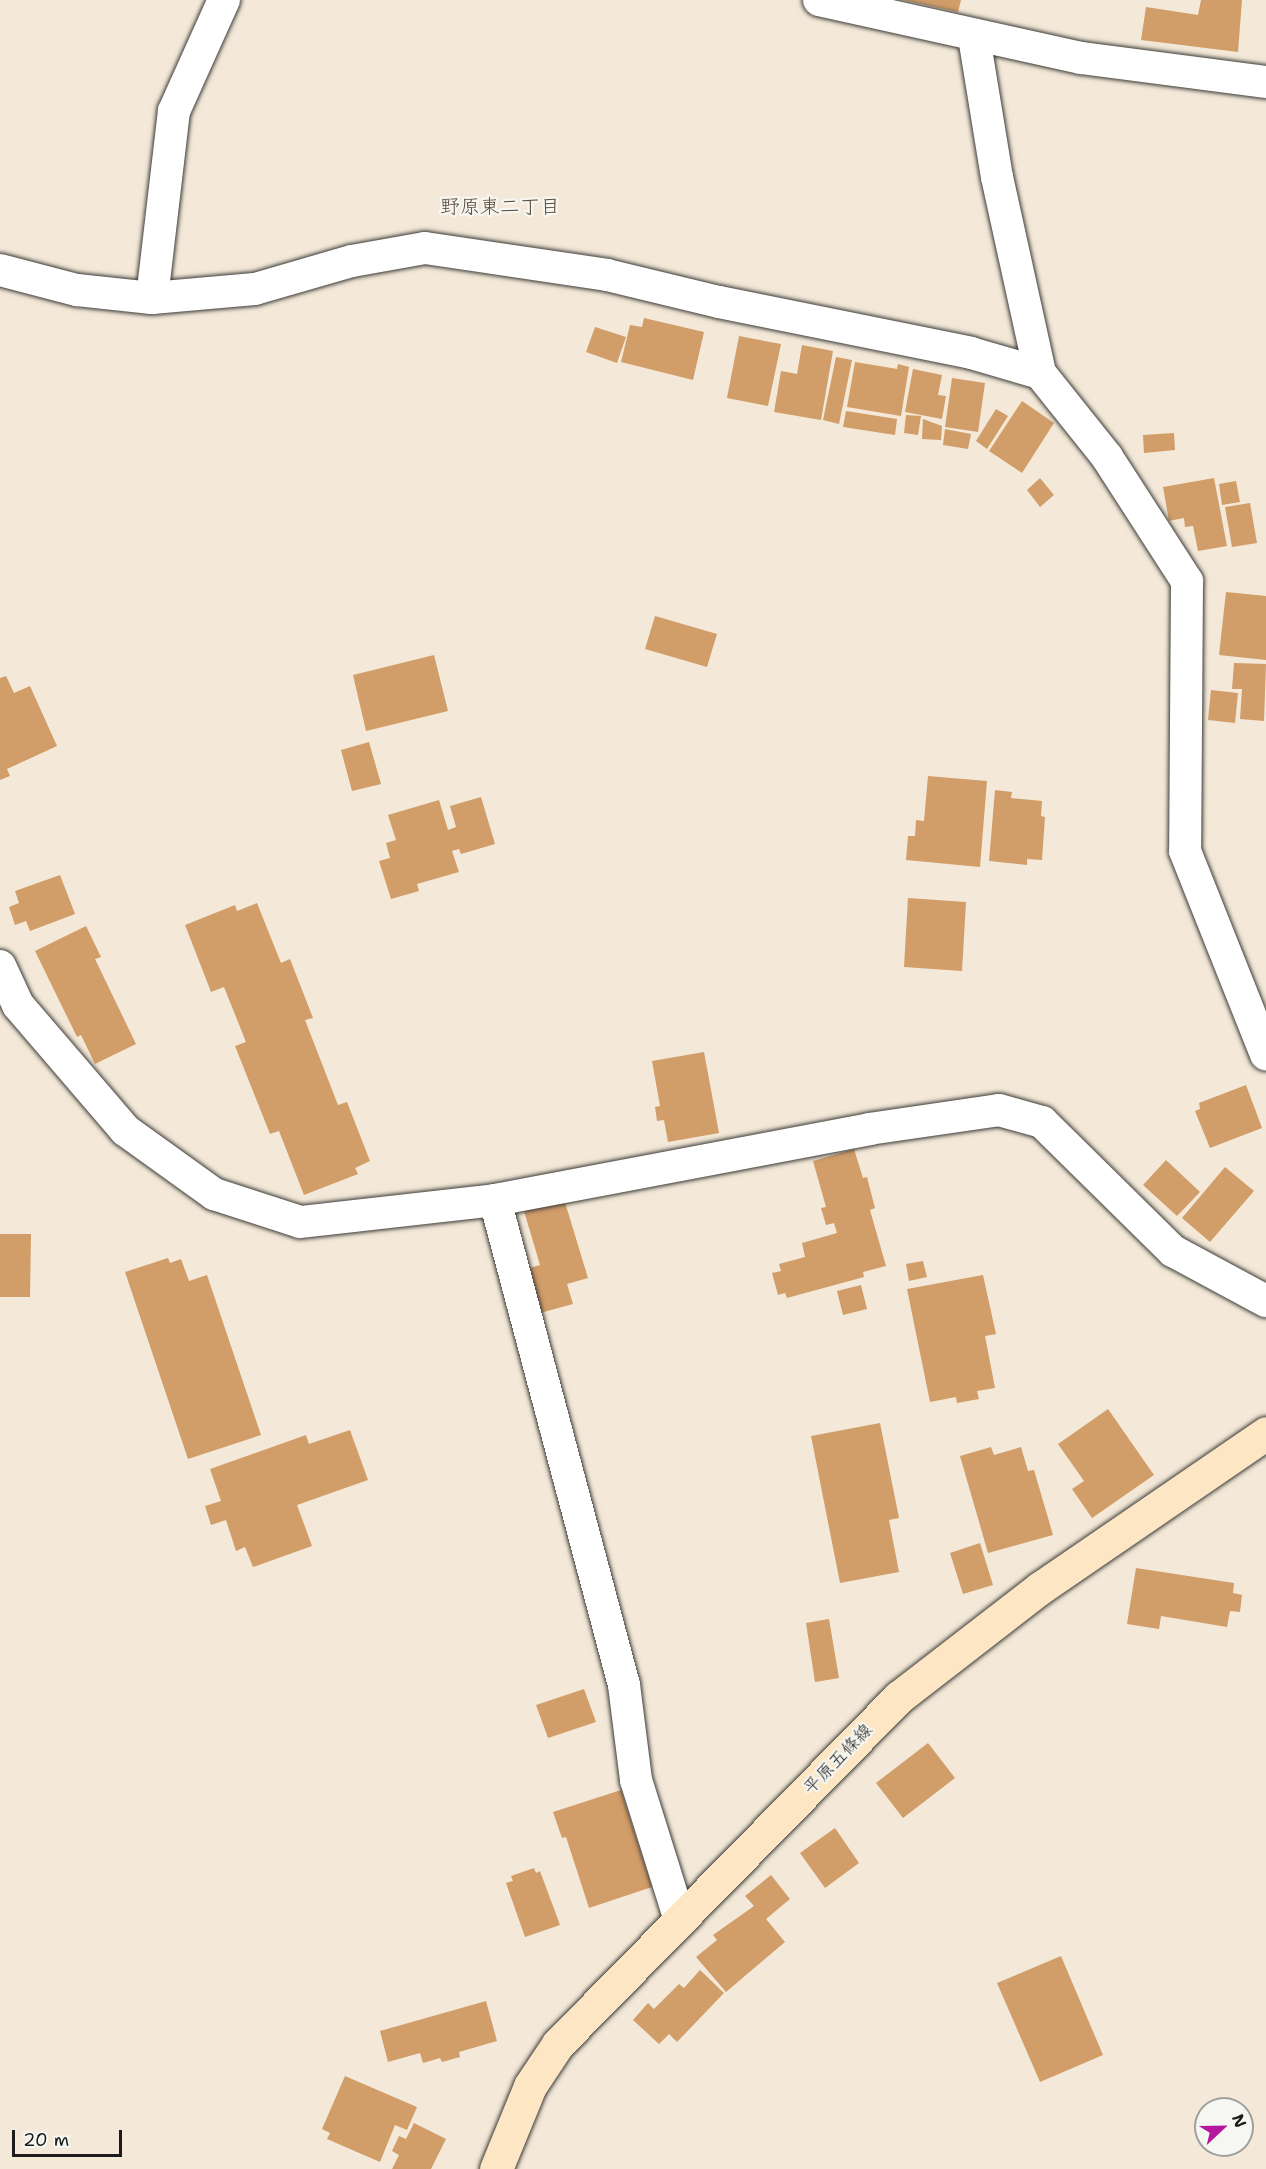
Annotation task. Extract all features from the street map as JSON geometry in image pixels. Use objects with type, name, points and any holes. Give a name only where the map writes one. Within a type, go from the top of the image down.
[{"type":"main road","name":"平原五條線","points":[[496,2169],[530,2086],[558,2044],[899,1697],[1040,1588],[1266,1433]]},
{"type":"street","points":[[152,298],[174,111],[224,0]]},
{"type":"street","points":[[819,0],[974,38],[1081,58],[1266,81]]},
{"type":"street","points":[[974,38],[997,177],[1040,374],[1107,457],[1187,580],[1185,851],[1266,1055]]},
{"type":"street","points":[[0,270],[77,290],[152,298],[255,289],[352,261],[424,248],[607,275],[719,302],[970,353],[1040,374]]},
{"type":"street","points":[[0,966],[18,1005],[125,1130],[214,1194],[300,1222],[495,1200],[869,1129],[999,1110],[1042,1122],[1173,1251],[1266,1301]]},
{"type":"street","points":[[495,1200],[624,1685],[636,1780],[680,1920]]},
{"type":"building","points":[[903,0],[961,0],[958,12]]},
{"type":"building","points":[[1201,0],[1242,0],[1238,52],[1141,40],[1146,7],[1198,15]]},
{"type":"building","points":[[644,318],[704,332],[693,380],[621,362],[630,325],[642,327]]},
{"type":"building","points":[[595,327],[626,337],[617,363],[586,352]]},
{"type":"building","points":[[739,336],[781,344],[768,406],[727,398]]},
{"type":"building","points":[[802,345],[833,351],[821,420],[774,412],[781,371],[797,374]]},
{"type":"building","points":[[836,357],[852,360],[839,424],[823,420]]},
{"type":"building","points":[[855,362],[897,369],[898,364],[909,367],[901,416],[847,407]]},
{"type":"building","points":[[913,369],[942,375],[938,395],[946,396],[942,419],[905,412]]},
{"type":"building","points":[[952,378],[985,383],[978,432],[945,427]]},
{"type":"building","points":[[1022,401],[1054,423],[1022,473],[989,451]]},
{"type":"building","points":[[996,409],[1008,416],[987,449],[976,441]]},
{"type":"building","points":[[846,411],[897,419],[895,435],[843,427]]},
{"type":"building","points":[[906,415],[921,416],[918,435],[904,433]]},
{"type":"building","points":[[923,419],[942,426],[941,440],[922,439]]},
{"type":"building","points":[[945,429],[971,434],[968,449],[943,445]]},
{"type":"building","points":[[1174,433],[1175,450],[1144,453],[1143,435]]},
{"type":"building","points":[[1040,478],[1054,495],[1040,507],[1027,490]]},
{"type":"building","points":[[1214,478],[1227,546],[1198,551],[1193,526],[1185,527],[1184,518],[1169,521],[1163,487]]},
{"type":"building","points":[[1236,481],[1240,502],[1222,505],[1219,484]]},
{"type":"building","points":[[1250,503],[1257,543],[1232,547],[1225,507]]},
{"type":"building","points":[[1226,592],[1266,596],[1266,660],[1219,655]]},
{"type":"building","points":[[655,616],[717,634],[707,667],[645,649]]},
{"type":"building","points":[[434,655],[448,711],[366,731],[353,675]]},
{"type":"building","points":[[1234,663],[1266,664],[1264,721],[1240,719],[1242,689],[1232,689]]},
{"type":"building","points":[[6,676],[14,693],[30,686],[57,746],[7,769],[10,776],[0,780],[0,678]]},
{"type":"building","points":[[1211,690],[1238,693],[1235,723],[1208,720]]},
{"type":"building","points":[[369,742],[381,784],[352,791],[341,750]]},
{"type":"building","points":[[928,776],[987,781],[980,867],[906,860],[908,836],[915,836],[916,820],[924,821]]},
{"type":"building","points":[[995,790],[1012,792],[1011,798],[1042,801],[1041,816],[1045,817],[1042,860],[1027,859],[1027,865],[989,861]]},
{"type":"building","points":[[481,797],[495,844],[461,854],[459,849],[452,851],[459,872],[417,884],[419,891],[391,899],[379,861],[390,858],[386,843],[396,840],[388,815],[439,800],[448,830],[456,827],[450,806]]},
{"type":"building","points":[[60,875],[75,914],[30,931],[26,921],[15,925],[9,907],[19,903],[15,891]]},
{"type":"building","points":[[908,898],[966,902],[962,971],[904,967]]},
{"type":"building","points":[[257,903],[281,963],[290,959],[313,1018],[305,1020],[338,1105],[347,1102],[370,1161],[355,1168],[358,1174],[304,1195],[279,1131],[270,1134],[235,1046],[246,1042],[224,987],[211,992],[185,925],[235,905],[237,911]]},
{"type":"building","points":[[86,926],[101,957],[95,959],[136,1044],[95,1064],[81,1035],[77,1037],[35,951]]},
{"type":"building","points":[[704,1052],[719,1133],[668,1142],[664,1120],[657,1121],[655,1107],[660,1106],[652,1061]]},
{"type":"building","points":[[1246,1085],[1262,1128],[1210,1148],[1195,1111],[1200,1109],[1199,1103]]},
{"type":"building","points":[[854,1149],[863,1178],[867,1177],[875,1208],[870,1210],[886,1266],[863,1272],[864,1277],[787,1298],[785,1293],[778,1295],[772,1273],[781,1271],[779,1264],[805,1257],[802,1243],[837,1233],[834,1223],[826,1225],[821,1208],[826,1207],[813,1161]]},
{"type":"building","points":[[1166,1160],[1200,1192],[1177,1216],[1143,1185]]},
{"type":"building","points":[[1225,1167],[1254,1191],[1210,1242],[1182,1218]]},
{"type":"building","points":[[564,1199],[588,1278],[567,1284],[573,1304],[540,1313],[526,1269],[540,1265],[524,1211]]},
{"type":"building","points":[[0,1234],[31,1234],[30,1297],[0,1297]]},
{"type":"building","points":[[168,1258],[170,1263],[181,1259],[189,1281],[207,1275],[261,1435],[188,1459],[125,1272]]},
{"type":"building","points":[[923,1261],[927,1277],[909,1281],[906,1264]]},
{"type":"building","points":[[983,1275],[996,1334],[985,1336],[995,1388],[977,1391],[979,1399],[957,1403],[956,1397],[930,1402],[907,1289]]},
{"type":"building","points":[[861,1285],[867,1309],[843,1315],[837,1291]]},
{"type":"building","points":[[1108,1409],[1154,1475],[1092,1518],[1072,1489],[1084,1481],[1058,1444]]},
{"type":"building","points":[[880,1423],[899,1518],[889,1520],[899,1572],[840,1583],[811,1436]]},
{"type":"building","points":[[350,1430],[368,1480],[297,1505],[312,1546],[253,1567],[245,1547],[236,1551],[226,1520],[211,1525],[205,1506],[221,1501],[210,1469],[306,1435],[309,1444]]},
{"type":"building","points":[[991,1447],[994,1455],[1021,1447],[1028,1471],[1034,1470],[1053,1535],[988,1553],[960,1456]]},
{"type":"building","points":[[980,1543],[993,1585],[963,1594],[950,1553]]},
{"type":"building","points":[[1136,1568],[1234,1583],[1233,1593],[1242,1595],[1240,1612],[1230,1611],[1227,1627],[1161,1616],[1159,1629],[1127,1624]]},
{"type":"building","points":[[829,1619],[839,1678],[815,1682],[806,1623]]},
{"type":"building","points":[[584,1689],[596,1722],[548,1738],[536,1705]]},
{"type":"building","points":[[928,1743],[955,1778],[903,1818],[876,1783]]},
{"type":"building","points":[[621,1790],[652,1887],[589,1908],[566,1837],[562,1838],[553,1812]]},
{"type":"building","points":[[835,1828],[859,1863],[825,1888],[800,1853]]},
{"type":"building","points":[[534,1868],[536,1873],[540,1871],[560,1925],[525,1937],[506,1883],[513,1881],[511,1876]]},
{"type":"building","points":[[771,1875],[790,1899],[766,1919],[785,1942],[726,1992],[696,1957],[717,1940],[713,1935],[754,1906],[745,1896]]},
{"type":"building","points":[[1061,1956],[1103,2055],[1040,2082],[997,1983]]},
{"type":"building","points":[[700,1970],[724,1993],[677,2042],[669,2034],[659,2044],[633,2020],[648,2003],[654,2009],[679,1984],[684,1988]]},
{"type":"building","points":[[486,2001],[497,2041],[459,2052],[460,2057],[442,2062],[440,2058],[423,2063],[420,2053],[388,2062],[380,2031]]},
{"type":"building","points":[[345,2076],[417,2107],[407,2130],[395,2125],[380,2162],[327,2139],[330,2133],[322,2129]]},
{"type":"building","points":[[414,2123],[446,2139],[431,2169],[392,2169],[399,2155],[392,2151],[399,2136],[406,2139]]},
{"type":"district","name":"野原東二丁目","points":[[500,206]]}]
